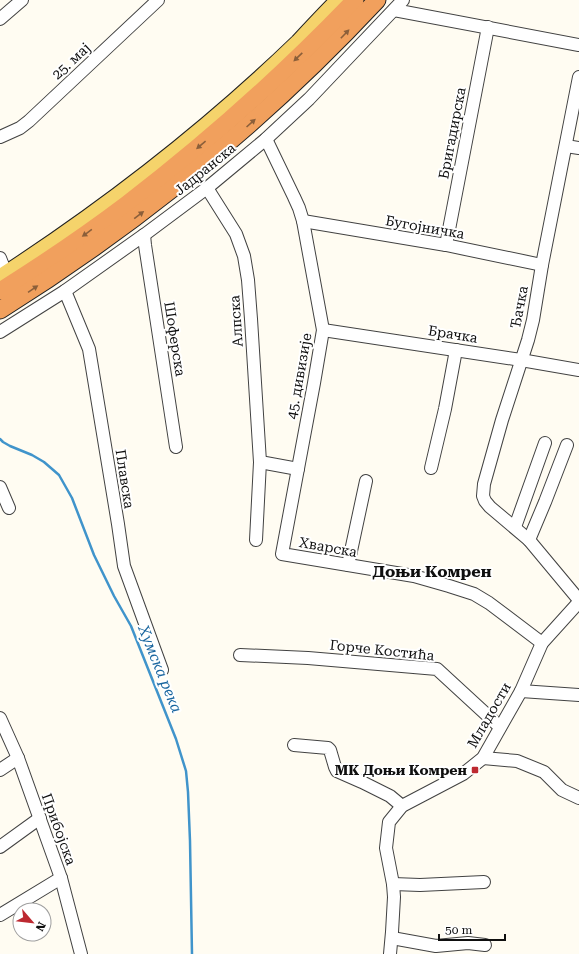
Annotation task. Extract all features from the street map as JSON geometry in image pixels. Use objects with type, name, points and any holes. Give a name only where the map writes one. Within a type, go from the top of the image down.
[{"type":"highway","points":[[0,292],[126,205],[193,152],[275,79],[355,0]]},
{"type":"highway","points":[[0,310],[114,234],[194,172],[282,95],[342,37],[377,0]]},
{"type":"main road","points":[[3,275],[53,242],[144,175],[187,140],[266,71],[338,0]]},
{"type":"street","points":[[0,19],[22,0]]},
{"type":"street","name":"25. мај","points":[[0,136],[20,128],[29,121],[158,0]]},
{"type":"street","name":"Јадранска","points":[[0,332],[65,291],[207,188],[266,139],[309,99],[403,0]]},
{"type":"street","points":[[394,10],[579,45]]},
{"type":"street","name":"Бригадирска","points":[[446,245],[488,27]]},
{"type":"street","name":"Ђачка","points":[[579,77],[542,265],[533,320],[502,420],[483,490],[485,502],[529,540],[579,601]]},
{"type":"street","name":"45. дивизије","points":[[266,139],[299,208],[303,221],[323,330],[282,554]]},
{"type":"street","points":[[566,146],[579,148]]},
{"type":"street","name":"Алпска","points":[[207,188],[236,234],[244,256],[248,280],[260,462],[256,540]]},
{"type":"street","name":"Бугојничка","points":[[303,221],[446,245],[542,265]]},
{"type":"street","name":"Шоферска","points":[[144,235],[176,447]]},
{"type":"street","points":[[0,258],[3,275]]},
{"type":"street","name":"Плавска","points":[[65,291],[89,349],[124,566],[162,670]]},
{"type":"street","name":"Брачка","points":[[323,330],[579,370]]},
{"type":"street","points":[[431,468],[445,409],[456,350]]},
{"type":"street","points":[[515,527],[545,443]]},
{"type":"street","points":[[529,540],[567,445]]},
{"type":"street","points":[[260,462],[298,470]]},
{"type":"street","points":[[348,566],[366,481]]},
{"type":"street","points":[[0,487],[9,508]]},
{"type":"street","name":"Хварска","points":[[282,554],[414,576],[474,594],[489,603],[542,643]]},
{"type":"street","name":"Младости","points":[[390,954],[394,909],[393,884],[386,848],[389,822],[402,806],[463,774],[483,758],[521,691],[542,643],[579,601]]},
{"type":"street","name":"Горче Костића","points":[[240,655],[308,658],[437,669],[500,727]]},
{"type":"street","points":[[521,691],[579,695]]},
{"type":"street","name":"Прибојска","points":[[0,718],[18,758],[61,878],[81,954]]},
{"type":"street","points":[[294,745],[328,748],[337,771],[390,796],[402,806]]},
{"type":"street","points":[[0,770],[18,758]]},
{"type":"street","points":[[483,758],[517,761],[544,772],[562,790],[579,798]]},
{"type":"street","points":[[0,847],[40,818]]},
{"type":"street","points":[[0,915],[61,878]]},
{"type":"street","points":[[393,884],[420,885],[484,882]]},
{"type":"street","points":[[392,938],[436,946],[468,943],[485,945]]},
{"type":"waterway","name":"Хумска река","points":[[0,439],[10,446],[32,455],[44,462],[59,475],[72,498],[94,555],[114,596],[131,626],[176,739],[186,771],[188,792],[192,954]]},
{"type":"place","name":"МК Доњи Комрен","points":[[475,770]]},
{"type":"district","name":"Доњи Комрен","points":[[432,571]]}]
